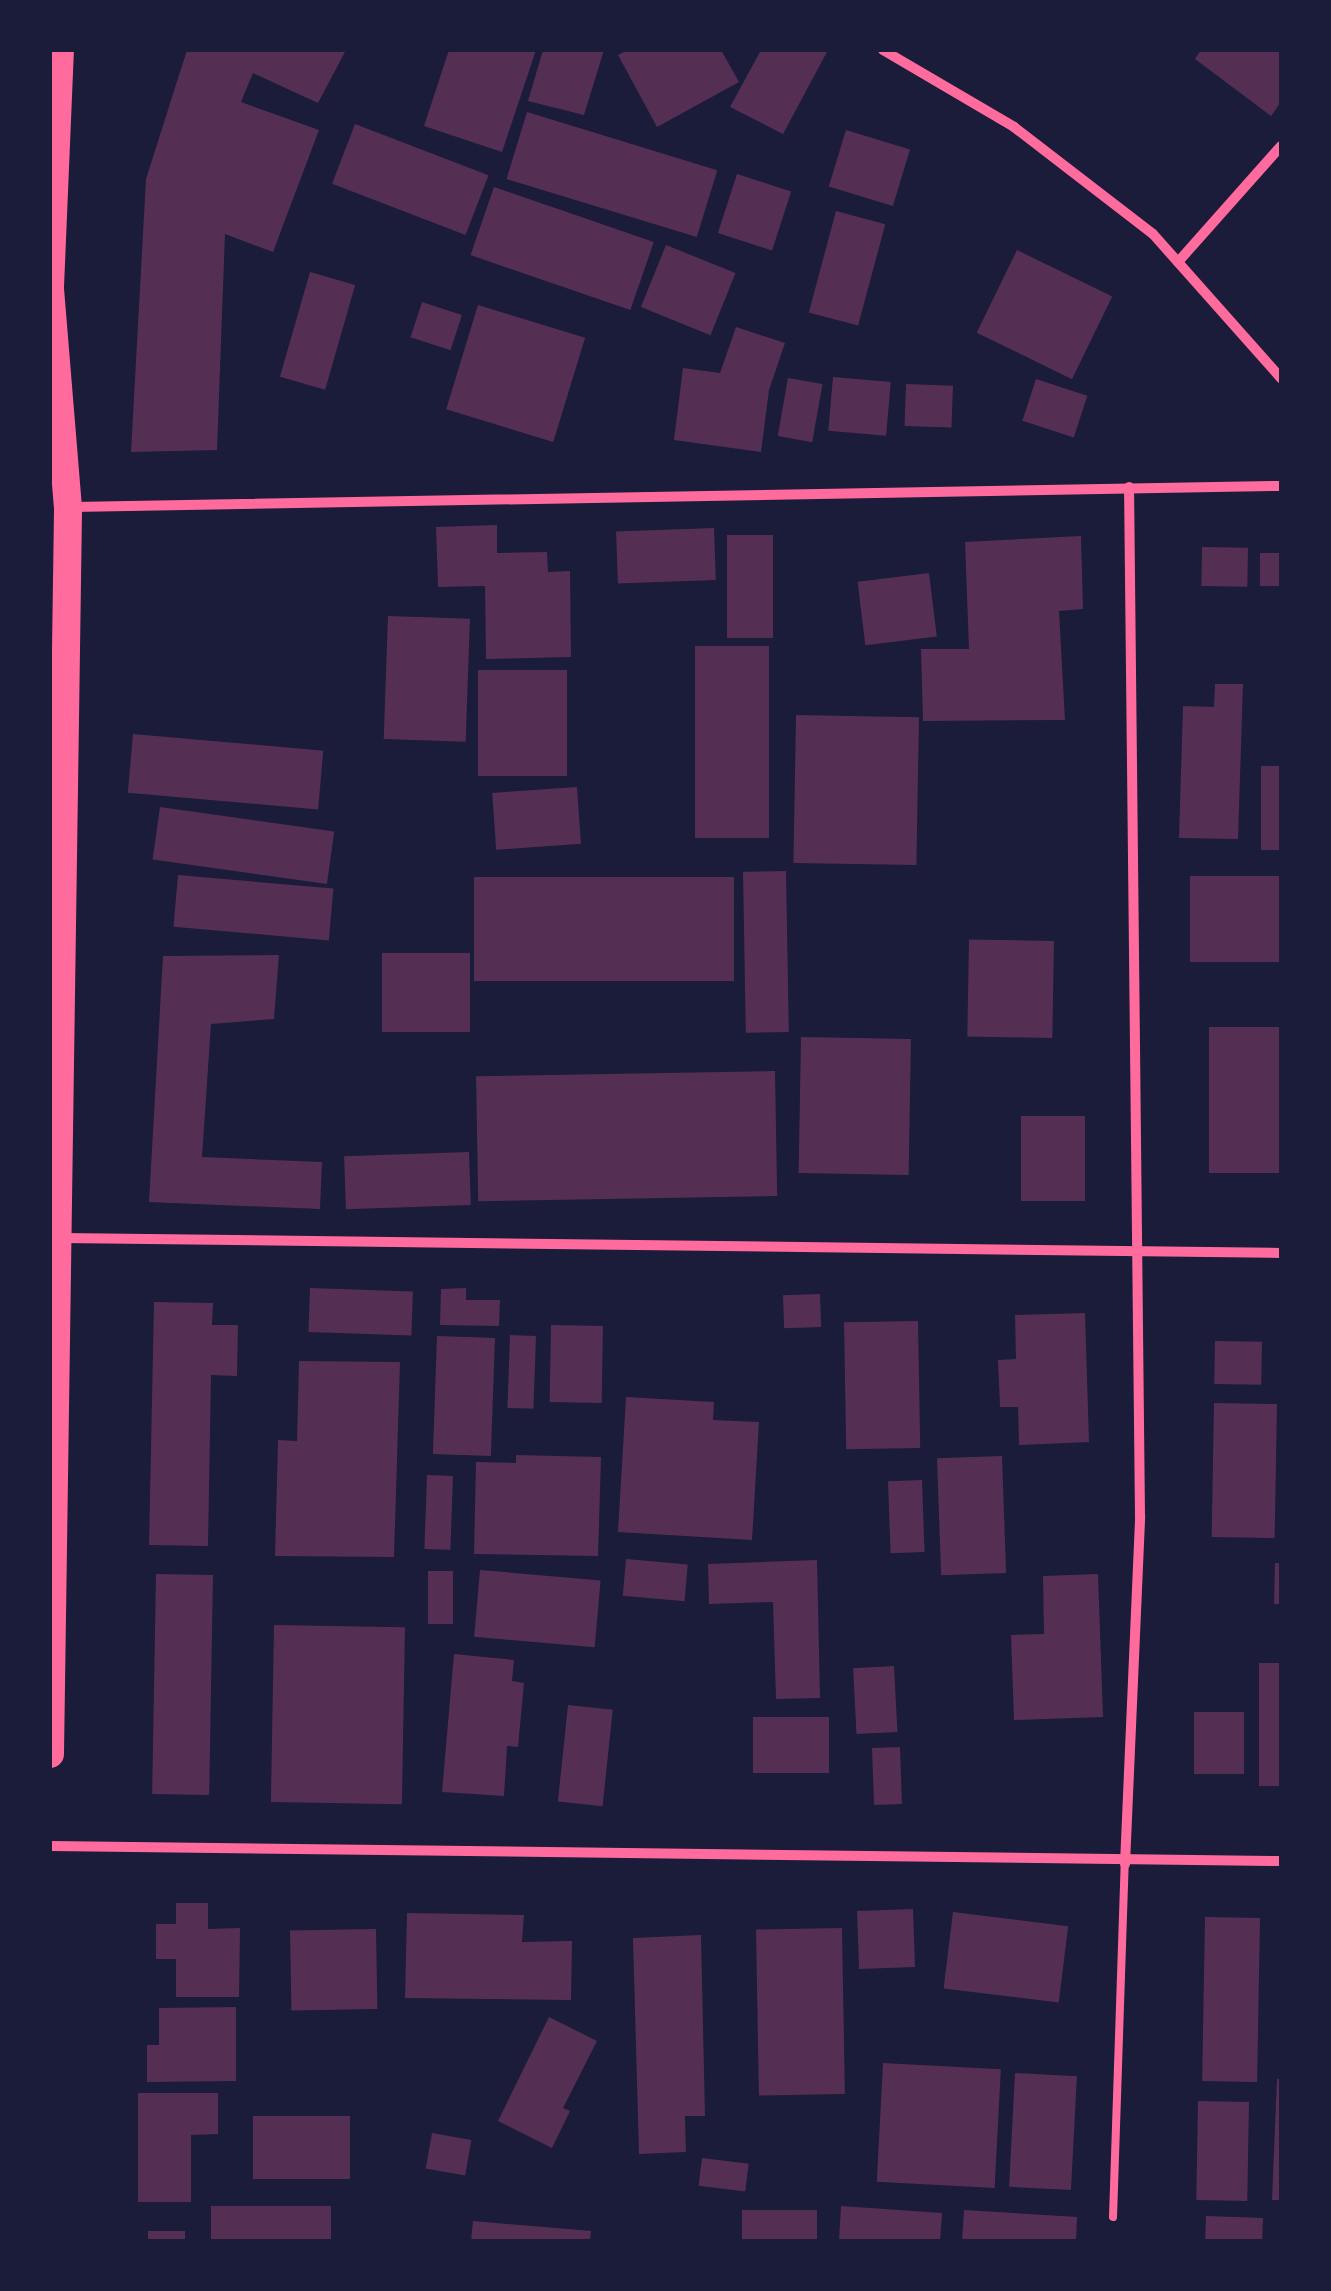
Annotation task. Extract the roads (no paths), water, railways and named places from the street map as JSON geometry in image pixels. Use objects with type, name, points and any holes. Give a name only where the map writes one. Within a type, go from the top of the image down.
[{"type":"highway","points":[[50,1754],[62,1238],[68,508],[50,287],[60,50]]},
{"type":"street","points":[[883,50],[1014,128],[1153,234],[1281,378]]},
{"type":"street","points":[[1178,262],[1281,146]]},
{"type":"street","points":[[68,508],[1281,486]]},
{"type":"street","points":[[1125,1864],[1140,1516],[1129,487]]},
{"type":"street","points":[[62,1238],[1281,1253]]},
{"type":"street","points":[[50,1846],[1125,1864],[1281,1862]]},
{"type":"lane","points":[[1113,2216],[1125,1864]]}]
